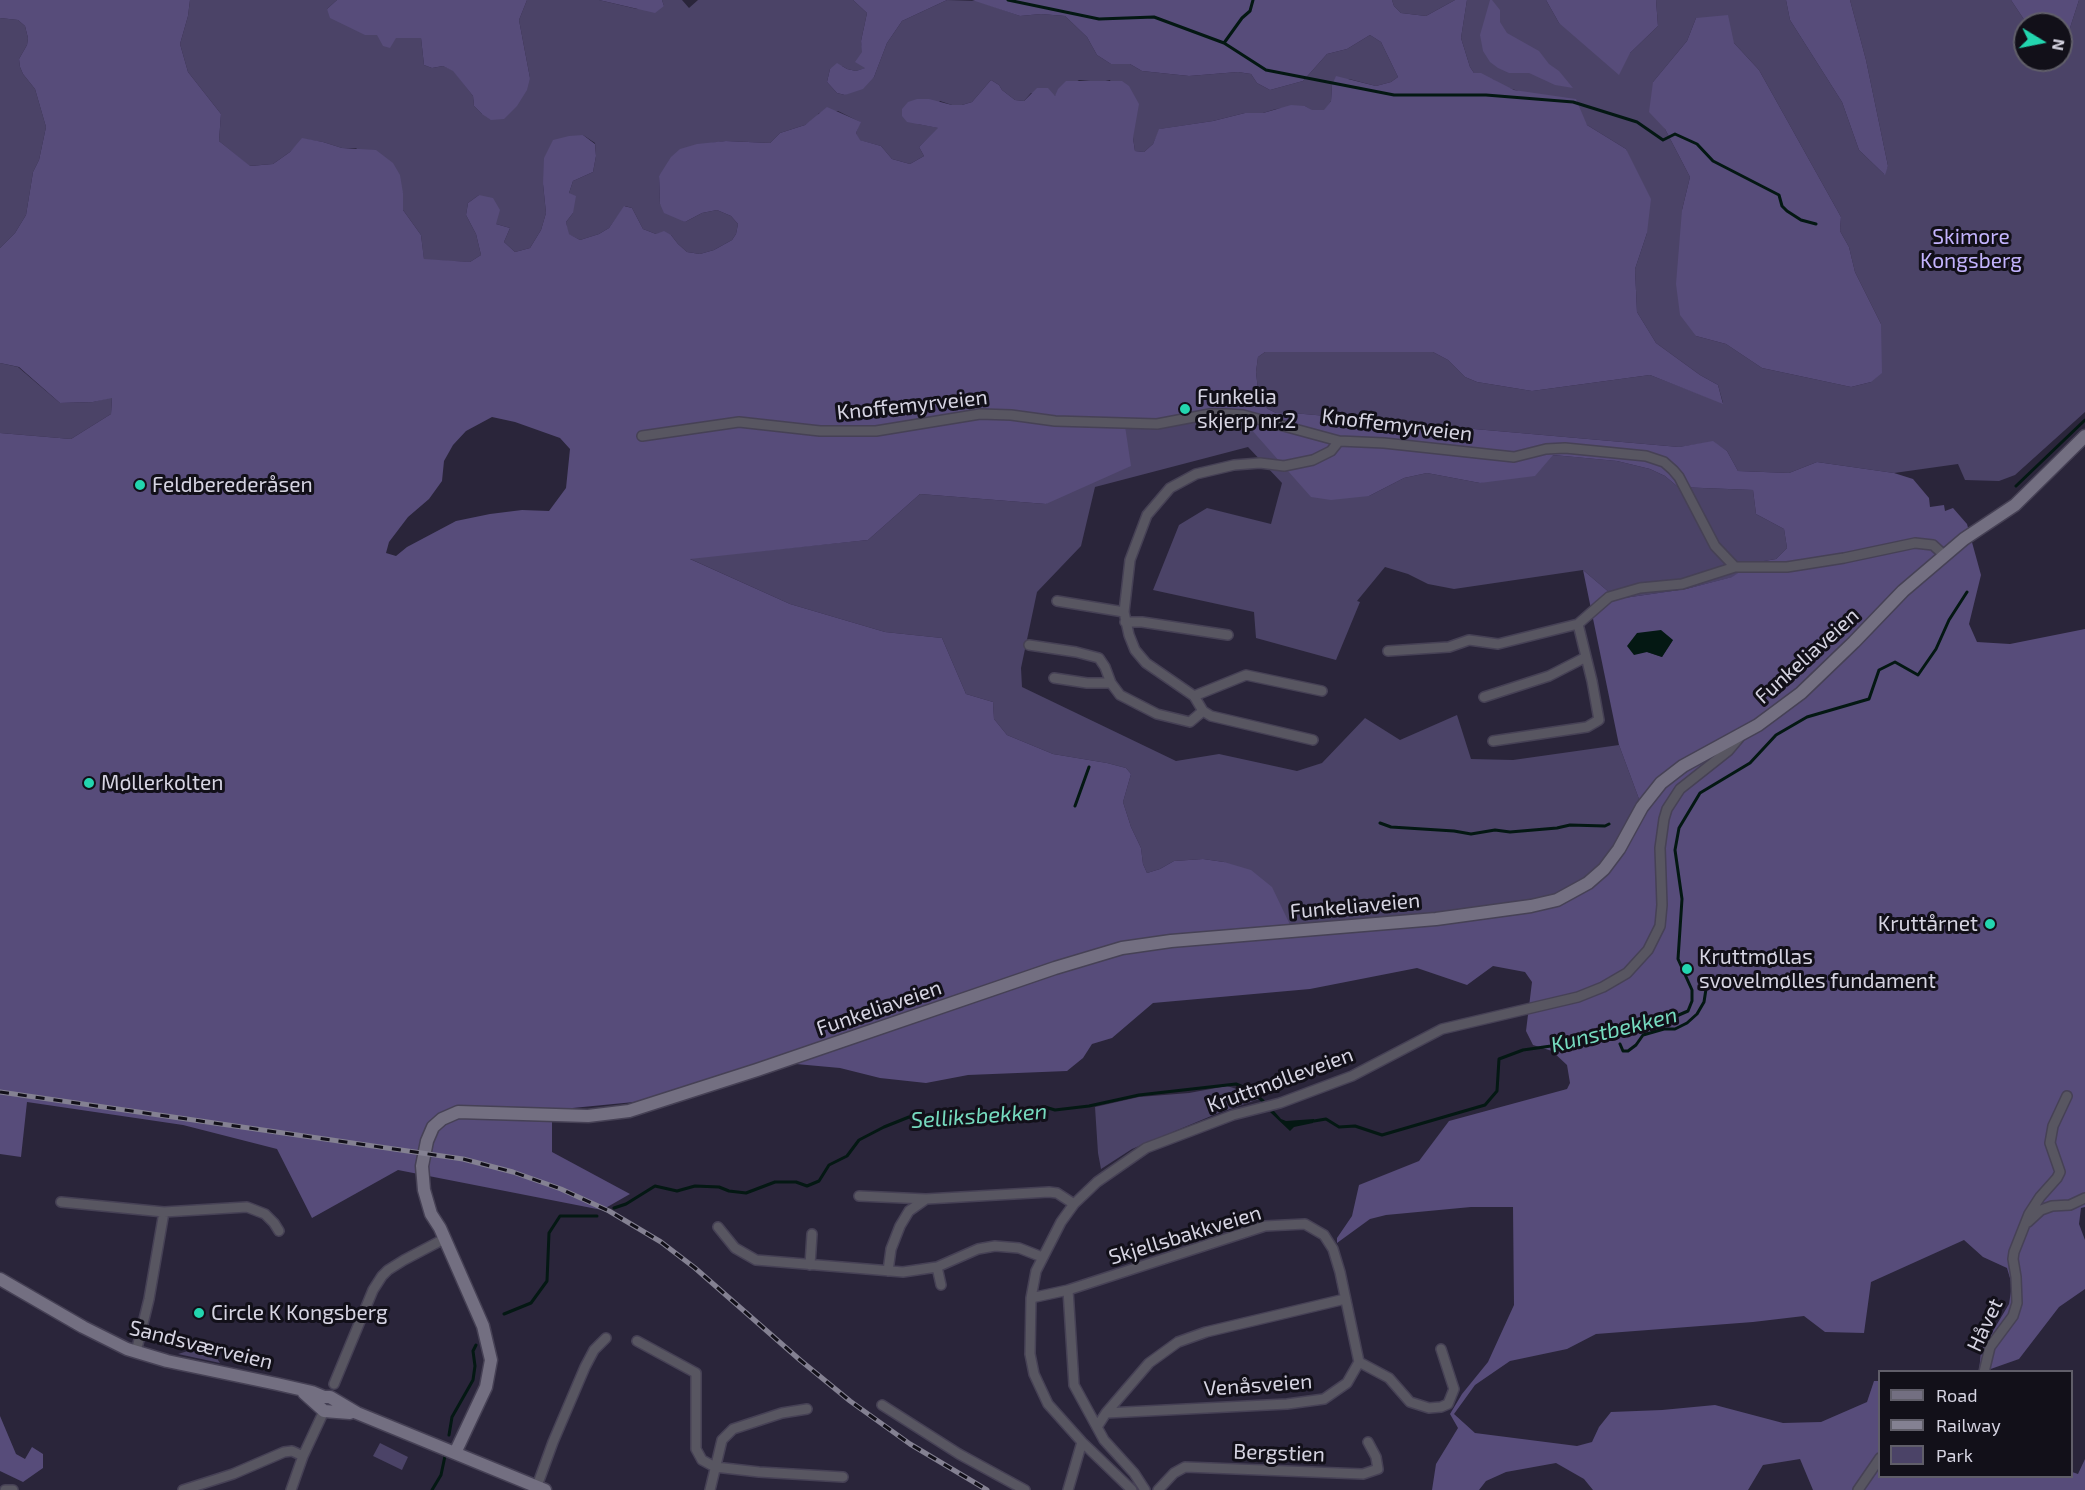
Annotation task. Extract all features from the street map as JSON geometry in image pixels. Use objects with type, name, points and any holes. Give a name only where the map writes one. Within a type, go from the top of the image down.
[{"type":"street","name":"Knoffemyrveien","points":[[642,436],[739,422],[820,431],[876,431],[980,414],[1011,415],[1055,421],[1157,424],[1209,414],[1228,414],[1243,415],[1339,441],[1384,443],[1514,457],[1546,449],[1565,448],[1646,456],[1664,462],[1679,477],[1715,546],[1735,567]]},
{"type":"street","name":"Funkeliaveien","points":[[455,1453],[486,1387],[491,1360],[483,1326],[442,1234],[430,1182],[430,1160],[434,1143],[447,1125],[473,1113],[588,1116],[629,1111],[757,1070],[1065,964],[1122,948],[1160,942],[1436,919],[1531,906],[1557,900],[1588,883],[1604,869],[1619,849],[1642,807],[1661,783],[1683,766],[1740,736],[1773,715],[1801,693],[1903,591],[1964,539],[2014,505],[2085,436]]},
{"type":"street","points":[[1313,741],[1211,716],[1203,711],[1194,696],[1146,663],[1135,650],[1125,622],[1124,612],[1130,560],[1148,515],[1170,488],[1197,474],[1234,465],[1260,463],[1284,466],[1313,460],[1331,452],[1339,441]]},
{"type":"street","points":[[1388,651],[1449,647],[1469,640],[1498,644],[1578,624],[1609,597],[1640,588],[1682,584],[1735,567],[1787,567],[1915,543],[1929,543],[1937,547],[1944,555]]},
{"type":"street","points":[[1057,601],[1124,612]]},
{"type":"street","points":[[1125,622],[1142,622],[1228,635]]},
{"type":"street","points":[[1493,741],[1587,727],[1599,720],[1578,624]]},
{"type":"street","points":[[1029,645],[1099,658],[1111,683],[1120,694],[1145,710],[1190,723],[1203,711]]},
{"type":"street","points":[[1484,697],[1549,676],[1586,657]]},
{"type":"street","points":[[1194,696],[1246,675],[1322,691]]},
{"type":"street","points":[[1054,678],[1087,683],[1111,683]]},
{"type":"street","name":"Kruttmølleveien","points":[[1132,1490],[1082,1442],[1048,1404],[1034,1374],[1030,1354],[1031,1298],[1036,1271],[1061,1222],[1074,1204],[1097,1182],[1146,1148],[1233,1115],[1280,1103],[1352,1076],[1442,1029],[1578,997],[1603,987],[1627,973],[1648,950],[1660,926],[1662,905],[1660,848],[1667,808],[1680,789],[1728,751],[1740,736]]},
{"type":"street","name":"Håvet","points":[[1984,1370],[1990,1347],[2013,1316],[2018,1303],[2013,1259],[2029,1214],[2060,1172],[2059,1163],[2051,1147],[2051,1137],[2058,1111],[2067,1096]]},
{"type":"street","points":[[859,1196],[926,1199],[1048,1192],[1057,1193],[1074,1204]]},
{"type":"street","points":[[2026,1224],[2041,1210],[2052,1206],[2070,1205],[2085,1198]]},
{"type":"street","points":[[888,1271],[891,1249],[900,1226],[909,1211],[926,1199]]},
{"type":"street","points":[[61,1202],[164,1212],[247,1207],[265,1214],[279,1231]]},
{"type":"street","points":[[136,1352],[149,1299],[164,1212]]},
{"type":"street","name":"Skjellsbakkveien","points":[[1031,1298],[1068,1290],[1265,1226],[1305,1224],[1324,1235],[1333,1249],[1359,1362]]},
{"type":"street","points":[[718,1227],[735,1248],[751,1258],[810,1265],[920,1271],[937,1267],[978,1249],[995,1246],[1019,1248],[1042,1257]]},
{"type":"street","points":[[334,1384],[373,1290],[382,1276],[442,1234]]},
{"type":"street","points":[[810,1265],[812,1234]]},
{"type":"street","points":[[937,1267],[941,1285]]},
{"type":"street","name":"Sandsværveien","points":[[0,1279],[92,1332],[136,1352],[301,1390],[327,1405],[357,1413],[541,1488]]},
{"type":"street","points":[[1068,1290],[1074,1385],[1104,1440],[1134,1473],[1145,1490]]},
{"type":"street","points":[[1097,1427],[1106,1413],[1149,1363],[1178,1342],[1206,1332],[1345,1299]]},
{"type":"street","points":[[541,1488],[553,1442],[585,1367],[594,1350],[606,1338]]},
{"type":"street","points":[[637,1341],[696,1373],[696,1449],[702,1460],[715,1467],[843,1477]]},
{"type":"street","points":[[1359,1362],[1389,1378],[1410,1402],[1429,1408],[1441,1407],[1448,1404],[1454,1389],[1441,1349]]},
{"type":"street","name":"Venåsveien","points":[[1106,1413],[1287,1404],[1324,1399],[1347,1383],[1359,1362]]},
{"type":"street","points":[[291,1490],[303,1456],[327,1405]]},
{"type":"street","points":[[882,1405],[959,1454],[1025,1490]]},
{"type":"street","points":[[710,1490],[722,1440],[733,1429],[782,1413],[807,1409]]},
{"type":"street","points":[[1068,1490],[1082,1442]]},
{"type":"street","name":"Bergstien","points":[[1158,1490],[1174,1473],[1185,1467],[1363,1474],[1378,1469],[1376,1457],[1368,1442]]},
{"type":"street","points":[[183,1490],[233,1474],[284,1452],[292,1451],[303,1456]]},
{"type":"street","points":[[1858,1490],[1878,1461]]},
{"type":"street","points":[[5,1490],[13,1490]]},
{"type":"green space","points":[[190,0],[337,0],[327,9],[377,34],[396,38],[421,38],[424,65],[432,68],[443,66],[453,70],[473,96],[474,106],[482,114],[530,78],[519,20],[527,0],[599,0],[637,9],[664,6],[662,0],[682,0],[689,8],[698,0],[853,0],[867,13],[861,41],[866,68],[856,71],[842,66],[830,69],[827,82],[837,93],[845,95],[874,77],[887,43],[902,21],[947,0],[978,1],[1020,16],[1041,14],[1065,16],[1087,37],[1097,55],[1111,64],[1130,64],[1142,71],[1189,76],[1238,72],[1251,74],[1257,83],[1270,90],[1303,81],[1327,54],[1347,49],[1370,35],[1381,42],[1398,77],[1391,82],[1376,86],[1349,79],[1332,85],[1331,101],[1325,110],[1311,110],[1305,106],[1276,109],[1160,129],[1153,144],[1144,152],[1135,151],[1133,138],[1110,80],[1101,82],[1079,80],[1055,96],[1031,93],[1024,101],[1015,100],[991,80],[972,102],[952,105],[940,101],[918,124],[939,128],[919,147],[924,156],[910,164],[892,159],[881,146],[859,140],[856,133],[860,122],[838,111],[819,113],[815,119],[805,125],[780,133],[770,143],[726,141],[712,143],[659,176],[660,204],[685,222],[702,213],[717,210],[731,216],[738,224],[732,240],[714,250],[700,254],[687,252],[671,235],[656,234],[643,229],[632,208],[625,206],[609,228],[599,234],[580,240],[568,234],[566,222],[573,213],[569,193],[573,181],[593,172],[596,156],[595,143],[583,135],[543,184],[546,213],[541,230],[530,248],[515,252],[504,242],[510,228],[496,224],[479,195],[468,203],[466,215],[476,234],[481,255],[470,262],[424,260],[421,235],[403,210],[403,193],[356,148],[342,148],[303,139],[273,164],[249,166],[219,141],[221,114],[188,72],[180,44]]},
{"type":"green space","points":[[1392,0],[1455,0],[1426,16],[1401,13]]},
{"type":"green space","name":"Skimore Kongsberg","points":[[1467,0],[1546,0],[1559,23],[1630,53],[1658,26],[1656,0],[1786,0],[1790,20],[1842,102],[1859,150],[1884,174],[1888,166],[1866,60],[1850,0],[2011,0],[2019,12],[2013,12],[2013,72],[2073,72],[2073,19],[2079,0],[2085,0],[2085,412],[2015,475],[1999,481],[1965,480],[1958,464],[1894,473],[1817,462],[1789,473],[1738,471],[1727,451],[1713,442],[1679,447],[1276,413],[1268,409],[1259,399],[1256,372],[1258,357],[1265,352],[1433,352],[1448,360],[1465,377],[1477,382],[1532,391],[1650,375],[1723,403],[1718,385],[1700,375],[1656,343],[1637,312],[1635,269],[1647,233],[1626,149],[1587,125],[1525,93],[1502,86],[1494,80],[1474,73],[1461,38]],"holes":[[[1696,18],[1734,43],[1759,70],[1841,217],[1840,231],[1849,247],[1855,272],[1881,324],[1871,382],[1851,387],[1762,368],[1726,344],[1696,336],[1682,210],[1690,177],[1665,129],[1653,82],[1687,41]]]},
{"type":"green space","points":[[0,18],[18,20],[25,26],[28,38],[27,45],[19,59],[20,67],[35,89],[46,127],[39,160],[33,172],[26,215],[15,233],[0,248]]},
{"type":"green space","points":[[0,363],[18,367],[60,403],[93,402],[112,397],[111,414],[71,439],[0,433]]},
{"type":"green space","points":[[1242,419],[1259,437],[1369,496],[1404,478],[1427,473],[1480,483],[1552,455],[1617,461],[1650,469],[1665,476],[1678,487],[1753,490],[1756,514],[1784,529],[1787,548],[1776,559],[1753,563],[1733,577],[1686,589],[1617,599],[1583,570],[1454,589],[1428,584],[1408,574],[1385,567],[1357,601],[1360,602],[1336,660],[1256,638],[1254,612],[1153,590],[1179,525],[1207,508],[1271,524],[1282,483],[1248,447],[1095,487],[1081,546],[1037,592],[1021,668],[1022,687],[1176,761],[1219,754],[1297,771],[1322,763],[1365,718],[1400,740],[1457,715],[1471,759],[1513,760],[1619,745],[1639,799],[1627,819],[1623,840],[1594,875],[1559,899],[1293,931],[1224,862],[1203,859],[1174,861],[1147,873],[1141,848],[1123,802],[1131,774],[1126,768],[1053,754],[1007,735],[994,719],[993,702],[966,694],[942,638],[885,632],[790,604],[688,558],[868,540],[920,494],[1046,504],[1125,425],[1167,425]]},
{"type":"green space","points":[[1227,1086],[1250,1093],[1259,1099],[1132,1149],[1101,1169],[1095,1107],[1139,1097],[1189,1093]]},
{"type":"green space","points":[[191,1350],[197,1354],[198,1352],[216,1357],[220,1363],[178,1354]]},
{"type":"green space","points":[[380,1443],[408,1457],[402,1470],[373,1456]]},
{"type":"shaded area","points":[[0,0],[190,0],[180,44],[188,72],[221,114],[219,141],[250,166],[273,164],[290,152],[302,138],[342,148],[376,150],[393,163],[400,175],[403,210],[421,235],[424,259],[470,262],[481,255],[476,234],[466,215],[468,203],[479,195],[493,198],[500,210],[496,224],[510,228],[504,242],[515,252],[530,248],[541,230],[546,213],[543,184],[544,158],[553,140],[569,136],[583,135],[595,144],[596,156],[593,172],[573,181],[569,193],[576,196],[573,213],[566,222],[569,234],[580,240],[599,234],[609,228],[624,206],[632,208],[643,229],[656,234],[664,231],[687,252],[700,254],[714,250],[732,240],[738,224],[731,216],[717,210],[702,213],[685,222],[664,213],[660,204],[659,176],[671,157],[680,149],[697,144],[726,141],[770,143],[780,133],[805,125],[827,107],[861,122],[856,133],[860,140],[881,146],[892,159],[910,164],[924,156],[919,147],[938,128],[907,122],[902,116],[902,109],[908,102],[929,99],[962,105],[972,102],[991,80],[1015,100],[1024,101],[1037,88],[1048,88],[1055,96],[1066,81],[1122,81],[1129,86],[1139,104],[1133,138],[1135,151],[1144,152],[1153,144],[1159,129],[1213,121],[1245,113],[1263,113],[1291,105],[1324,110],[1331,101],[1332,85],[1336,76],[1376,86],[1391,82],[1398,77],[1381,42],[1370,35],[1347,49],[1327,54],[1303,81],[1270,90],[1257,83],[1251,74],[1238,72],[1189,76],[1142,71],[1130,64],[1111,64],[1097,55],[1087,37],[1065,16],[1041,14],[1020,16],[972,0],[1392,0],[1401,13],[1426,16],[1455,0],[1467,0],[1461,38],[1474,73],[1481,73],[1514,90],[1576,99],[1587,125],[1626,149],[1651,199],[1647,233],[1635,269],[1637,312],[1656,343],[1700,375],[1718,385],[1723,404],[1650,375],[1532,391],[1477,382],[1465,377],[1448,360],[1433,352],[1265,352],[1258,357],[1256,372],[1259,399],[1268,409],[1276,413],[1679,447],[1713,441],[1727,451],[1738,471],[1789,473],[1817,462],[1894,473],[1913,479],[1929,498],[1930,507],[1944,505],[1945,511],[1953,508],[1967,524],[1981,575],[1969,624],[1977,642],[2010,644],[2085,629],[2085,1207],[2081,1208],[2079,1224],[2085,1240],[2085,1289],[2059,1307],[2019,1359],[1988,1370],[1979,1370],[1981,1351],[2009,1304],[2012,1285],[2007,1268],[1983,1257],[1964,1240],[1871,1282],[1864,1333],[1825,1332],[1804,1316],[1596,1334],[1567,1349],[1510,1361],[1475,1385],[1454,1414],[1475,1433],[1577,1446],[1592,1442],[1599,1427],[1611,1412],[1715,1405],[1783,1423],[1821,1422],[1867,1402],[1874,1381],[1878,1381],[1878,1478],[2073,1478],[2073,1472],[2078,1474],[2085,1459],[2085,1490],[1813,1490],[1800,1459],[1763,1465],[1748,1490],[1593,1490],[1584,1479],[1556,1463],[1506,1472],[1486,1481],[1479,1490],[1432,1490],[1436,1464],[1458,1428],[1450,1414],[1462,1394],[1488,1362],[1514,1305],[1513,1207],[1471,1207],[1386,1215],[1370,1219],[1337,1243],[1337,1238],[1352,1216],[1359,1185],[1419,1161],[1449,1121],[1567,1089],[1570,1083],[1567,1065],[1552,1051],[1533,1045],[1526,1031],[1532,982],[1525,972],[1493,966],[1467,985],[1417,968],[1310,989],[1153,1003],[1112,1038],[1092,1044],[1083,1058],[1067,1071],[968,1075],[926,1083],[880,1078],[840,1068],[774,1062],[665,1099],[552,1110],[552,1152],[630,1194],[602,1210],[398,1170],[312,1218],[277,1149],[183,1125],[27,1102],[21,1157],[0,1154],[0,433],[71,439],[111,414],[112,398],[93,402],[60,403],[19,367],[0,363],[0,248],[15,233],[26,215],[33,172],[39,160],[46,127],[35,89],[20,67],[19,59],[27,45],[28,38],[25,26],[18,20],[0,18]],"holes":[[[492,417],[515,422],[560,438],[570,449],[566,488],[549,511],[522,510],[456,521],[407,547],[396,556],[386,553],[389,542],[408,517],[429,499],[442,481],[444,461],[453,445],[466,431]],[[1242,419],[1311,497],[1331,500],[1369,496],[1404,478],[1427,473],[1480,483],[1535,476],[1553,455],[1617,461],[1650,469],[1665,476],[1678,487],[1753,490],[1756,514],[1784,529],[1787,548],[1776,559],[1753,563],[1732,577],[1686,589],[1617,599],[1583,570],[1619,745],[1639,799],[1627,819],[1623,840],[1578,889],[1456,918],[1293,931],[1272,887],[1251,870],[1203,859],[1174,861],[1147,873],[1141,848],[1123,802],[1131,774],[1126,768],[1053,754],[1007,735],[994,719],[993,702],[966,694],[942,638],[885,632],[790,604],[690,559],[868,540],[920,494],[1046,504],[1131,466],[1125,426]],[[1673,640],[1662,657],[1647,652]]]},
{"type":"shaded area","points":[[337,0],[527,0],[519,20],[530,78],[527,90],[517,106],[504,119],[491,120],[474,106],[473,96],[453,71],[443,66],[432,68],[424,65],[421,38],[396,38],[390,48],[383,46],[377,35],[365,35],[330,18],[327,9]]},
{"type":"shaded area","points":[[599,0],[662,0],[664,6],[655,13]]},
{"type":"shaded area","points":[[853,0],[947,0],[902,21],[887,43],[874,77],[863,89],[845,95],[837,93],[827,82],[830,69],[837,63],[856,71],[865,68],[855,62],[862,52],[861,41],[867,13]]},
{"type":"shaded area","points":[[1490,0],[1500,10],[1500,22],[1507,33],[1539,51],[1573,88],[1555,85],[1529,73],[1509,73],[1490,62],[1483,51],[1480,35]]},
{"type":"shaded area","points":[[1546,0],[1656,0],[1658,26],[1630,53],[1619,75],[1559,23]]},
{"type":"shaded area","points":[[1786,0],[1850,0],[1866,60],[1888,166],[1885,175],[1859,150],[1842,102],[1790,20]]},
{"type":"shaded area","points":[[2011,0],[2079,0],[2073,19],[2073,12],[2019,12]]},
{"type":"shaded area","points":[[1728,15],[1734,43],[1759,70],[1841,217],[1840,231],[1849,247],[1855,272],[1881,324],[1882,373],[1871,382],[1851,387],[1762,368],[1726,344],[1696,336],[1680,315],[1676,284],[1682,210],[1690,177],[1665,129],[1649,112],[1653,82],[1687,41],[1696,18]]},
{"type":"shaded area","points":[[1661,630],[1673,640],[1662,657],[1647,652],[1634,655],[1627,646],[1637,633]]},
{"type":"shaded area","points":[[1274,1111],[1286,1121],[1314,1119],[1314,1121],[1294,1127],[1290,1131],[1270,1112]]},
{"type":"shaded area","points":[[0,1416],[16,1454],[25,1459],[32,1447],[43,1454],[43,1468],[23,1482],[0,1471]]},
{"type":"waterway","points":[[1008,0],[1099,19],[1154,17],[1224,43]]},
{"type":"waterway","points":[[1253,0],[1250,11],[1224,43],[1266,70],[1394,95],[1486,95],[1573,102],[1637,122],[1663,140],[1675,134],[1697,144],[1713,161],[1779,195],[1782,206],[1787,211],[1801,220],[1816,224]]},
{"type":"waterway","name":"Kunstbekken","points":[[2016,486],[2085,420]]},
{"type":"waterway","name":"Kunstbekken","points":[[1314,1121],[1326,1119],[1339,1127],[1355,1126],[1382,1135],[1485,1105],[1497,1091],[1499,1059],[1523,1050],[1551,1046],[1650,1021],[1665,1021],[1688,1011],[1692,1001],[1692,990],[1678,959],[1682,899],[1675,850],[1679,828],[1700,793],[1750,763],[1776,735],[1807,717],[1869,699],[1879,670],[1895,662],[1918,675],[1936,649],[1949,620],[1967,592]]},
{"type":"waterway","points":[[1075,806],[1089,767]]},
{"type":"waterway","points":[[1380,823],[1391,827],[1471,834],[1495,830],[1510,832],[1570,825],[1605,826],[1609,824]]},
{"type":"waterway","points":[[1620,1044],[1623,1051],[1628,1051],[1643,1035],[1664,1029],[1675,1029],[1687,1023],[1697,1014],[1704,1002],[1705,982]]},
{"type":"waterway","name":"Selliksbekken","points":[[614,1208],[626,1204],[655,1186],[677,1191],[695,1186],[719,1187],[746,1193],[775,1182],[796,1182],[807,1186],[819,1181],[829,1165],[847,1156],[859,1140],[909,1117],[940,1119],[995,1113],[1035,1113],[1045,1107],[1055,1110],[1089,1106],[1139,1095],[1236,1084],[1250,1090],[1263,1101]]},
{"type":"waterway","name":"Selliksbekken","points":[[504,1314],[531,1303],[547,1281],[549,1233],[560,1216],[597,1216]]},
{"type":"waterway","name":"Selliksbekken","points":[[449,1435],[452,1417],[473,1380],[475,1366],[473,1351],[476,1345]]},
{"type":"waterway","name":"Selliksbekken","points":[[432,1490],[441,1475],[445,1456]]},
{"type":"railway","points":[[0,1092],[463,1159],[513,1172],[561,1189],[609,1211],[661,1242],[695,1268],[850,1401],[910,1444],[987,1490]]},
{"type":"place","name":"Funkelia skjerp nr.2","points":[[1185,409]]},
{"type":"place","name":"Feldberederåsen","points":[[140,485]]},
{"type":"place","name":"Møllerkolten","points":[[89,783]]},
{"type":"place","name":"Kruttårnet","points":[[1990,924]]},
{"type":"place","name":"Kruttmøllas svovelmølles fundament","points":[[1687,969]]},
{"type":"place","name":"Circle K Kongsberg","points":[[199,1313]]}]
